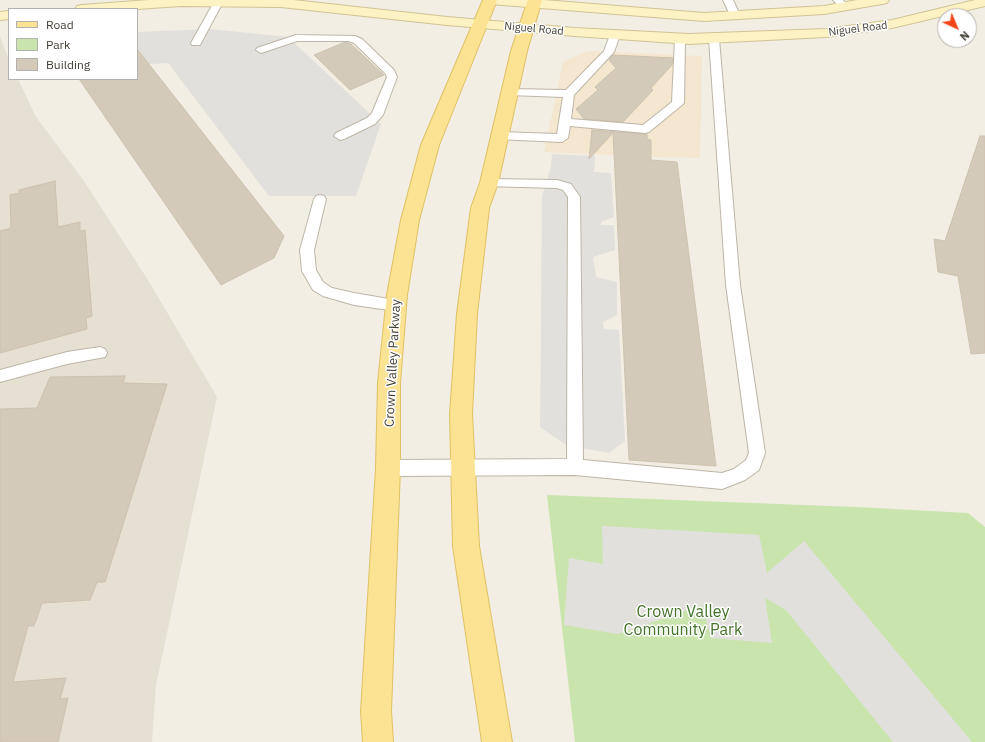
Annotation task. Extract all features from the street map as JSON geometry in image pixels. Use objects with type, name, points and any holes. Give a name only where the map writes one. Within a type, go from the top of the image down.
[{"type":"main road","name":"Niguel Road","points":[[490,0],[534,2],[704,17],[824,10],[841,3],[882,0]]},
{"type":"main road","name":"Crown Valley Parkway","points":[[378,742],[376,712],[388,468],[390,384],[396,305],[410,220],[430,145],[490,0]]},
{"type":"main road","name":"Niguel Road","points":[[96,8],[181,2],[282,3],[526,28],[680,39],[714,39],[826,33],[885,25],[985,2]]},
{"type":"main road","points":[[497,742],[466,546],[461,414],[467,314],[480,208],[489,183],[509,92],[534,2]]},
{"type":"lane","points":[[728,0],[735,15]]},
{"type":"lane","points":[[196,43],[218,2]]},
{"type":"lane","points":[[500,136],[562,138],[569,94],[608,52],[615,35]]},
{"type":"lane","points":[[261,50],[296,38],[352,38],[358,41],[390,72],[392,77],[377,114],[371,121],[340,136]]},
{"type":"lane","points":[[564,122],[645,129],[678,103],[680,39]]},
{"type":"lane","points":[[388,468],[575,467],[722,481],[739,475],[753,465],[757,453],[733,285],[714,39]]},
{"type":"lane","points":[[509,92],[569,94]]},
{"type":"lane","points":[[489,183],[557,184],[567,187],[574,197],[575,467]]},
{"type":"lane","points":[[320,199],[307,250],[309,271],[318,286],[328,292],[354,299],[396,305]]},
{"type":"lane","points":[[0,376],[67,358],[100,353]]},
{"type":"shaded area","points":[[210,29],[288,37],[381,124],[356,196],[269,196],[168,63],[138,65],[138,32]]},
{"type":"shaded area","points":[[0,36],[8,58],[8,80],[18,80],[36,117],[84,181],[148,280],[217,397],[156,685],[152,742],[0,742]]},
{"type":"shaded area","points":[[588,51],[702,56],[700,158],[544,152],[563,62]]},
{"type":"shaded area","points":[[552,154],[595,156],[594,172],[611,173],[614,217],[601,222],[601,225],[614,225],[615,250],[593,257],[596,277],[617,282],[617,315],[603,322],[604,329],[619,330],[625,441],[609,453],[566,445],[540,427],[542,196],[551,167]]},
{"type":"shaded area","points":[[602,526],[759,535],[767,573],[804,541],[972,742],[893,742],[786,610],[765,598],[772,643],[711,638],[702,605],[618,634],[564,625],[569,558],[603,564]]},
{"type":"green space","name":"Crown Valley Community Park","points":[[547,495],[856,507],[968,513],[985,527],[985,742],[575,742]]},
{"type":"building","points":[[345,42],[351,44],[384,75],[350,90],[314,55]]},
{"type":"building","points":[[138,50],[284,236],[274,258],[221,285],[80,80],[138,80]]},
{"type":"building","points":[[613,55],[673,58],[672,65],[651,88],[653,90],[623,122],[584,119],[576,109],[598,90],[595,87],[616,68],[609,60]]},
{"type":"building","points":[[592,130],[647,134],[647,139],[651,140],[651,160],[677,162],[716,466],[629,460],[613,133],[589,159]]},
{"type":"building","points":[[980,136],[985,136],[985,353],[971,354],[958,276],[938,272],[934,239],[945,241]]},
{"type":"building","points":[[55,181],[58,227],[80,222],[80,231],[85,230],[92,316],[86,318],[87,329],[0,353],[0,231],[11,228],[10,195],[19,193],[19,190]]},
{"type":"building","points":[[125,376],[123,383],[167,384],[105,582],[97,582],[90,600],[42,603],[34,626],[28,626],[13,682],[66,678],[60,699],[68,698],[58,742],[0,742],[0,409],[37,408],[50,377]]}]
